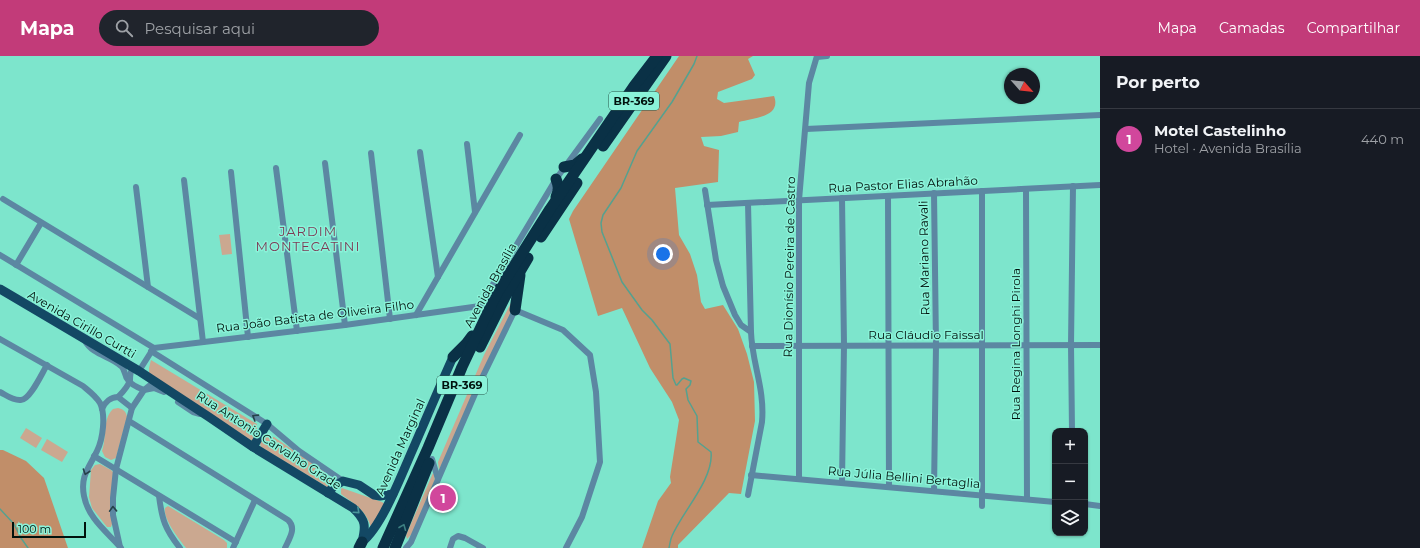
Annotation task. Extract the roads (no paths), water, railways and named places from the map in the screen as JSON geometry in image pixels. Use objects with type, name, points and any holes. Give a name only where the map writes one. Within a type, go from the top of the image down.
[{"type":"highway","name":"Avenida Brasília","points":[[383,548],[483,322],[498,293],[550,209],[596,144],[634,86],[657,56]]},
{"type":"highway","name":"Avenida Brasília","points":[[399,547],[431,459],[472,364],[501,304],[521,269],[557,213],[666,56]]},
{"type":"highway","points":[[564,167],[575,165],[596,144]]},
{"type":"highway","points":[[550,209],[559,186],[556,179]]},
{"type":"highway","points":[[515,310],[521,269]]},
{"type":"highway","points":[[453,357],[466,344],[483,322]]},
{"type":"main road","name":"Avenida Cirillo Curtti","points":[[0,283],[13,297]]},
{"type":"main road","name":"Avenida Cirillo Curtti","points":[[0,289],[136,369]]},
{"type":"main road","name":"Avenida Marginal","points":[[360,545],[374,529],[393,494],[453,357]]},
{"type":"main road","name":"Rua Antonio Carvalho Grade","points":[[136,369],[253,447],[353,508],[362,516],[365,524],[365,531],[360,545]]},
{"type":"main road","points":[[253,447],[268,424]]},
{"type":"main road","name":"Rua Antonio Carvalho Grade","points":[[343,481],[359,485],[374,495],[380,496],[393,494]]},
{"type":"main road","points":[[328,493],[334,486],[343,481]]},
{"type":"street","points":[[817,56],[827,56]]},
{"type":"street","name":"Rua Dionísio Pereira de Castro","points":[[799,479],[799,200],[809,83],[817,56]]},
{"type":"street","points":[[806,129],[1100,114]]},
{"type":"street","points":[[556,179],[600,118]]},
{"type":"street","points":[[416,315],[520,135]]},
{"type":"street","points":[[467,144],[475,212]]},
{"type":"street","points":[[420,152],[438,277]]},
{"type":"street","points":[[371,153],[390,319]]},
{"type":"street","points":[[325,163],[345,325]]},
{"type":"street","points":[[276,168],[297,331]]},
{"type":"street","points":[[231,172],[248,337]]},
{"type":"street","name":"Rua João Batista de Oliveira Filho","points":[[152,350],[480,306],[556,179]]},
{"type":"street","points":[[184,180],[203,342]]},
{"type":"street","name":"Rua Pastor Elias Abrahão","points":[[707,205],[1100,185]]},
{"type":"street","points":[[1072,428],[1071,345],[1073,186]]},
{"type":"street","points":[[136,187],[148,287]]},
{"type":"street","name":"Rua Regina Longhi Pirola","points":[[1026,189],[1027,499]]},
{"type":"street","points":[[705,190],[716,260],[723,286],[735,315],[742,325],[751,332]]},
{"type":"street","points":[[982,191],[982,506]]},
{"type":"street","name":"Rua Mariano Ravali","points":[[934,193],[936,345],[934,491]]},
{"type":"street","points":[[888,196],[889,487]]},
{"type":"street","points":[[842,198],[844,345],[842,482]]},
{"type":"street","points":[[3,199],[199,318]]},
{"type":"street","points":[[748,203],[752,346],[761,386],[763,409],[762,426],[748,495]]},
{"type":"street","points":[[16,265],[41,222]]},
{"type":"street","points":[[0,255],[268,424],[299,451],[343,481]]},
{"type":"street","points":[[399,547],[411,542],[481,380],[515,310],[563,330],[590,355],[596,392],[600,462],[582,517],[566,548]]},
{"type":"street","points":[[84,338],[90,348],[122,366],[129,382],[144,390],[151,388],[160,389],[193,412],[209,417]]},
{"type":"street","points":[[0,339],[47,365],[88,390],[97,398],[102,409],[102,433],[100,445],[86,470],[83,491],[89,511],[120,548]]},
{"type":"street","name":"Rua Cláudio Faissal","points":[[752,346],[1100,345]]},
{"type":"street","points":[[102,409],[107,401],[118,397],[136,369],[152,350]]},
{"type":"street","points":[[0,392],[14,399],[25,400],[47,365]]},
{"type":"street","points":[[120,548],[113,515],[116,469],[132,408],[144,390],[155,381]]},
{"type":"street","points":[[118,397],[132,408]]},
{"type":"street","points":[[129,421],[290,521],[292,529],[285,548]]},
{"type":"street","points":[[94,456],[234,545],[255,500]]},
{"type":"street","points":[[431,459],[438,478]]},
{"type":"street","name":"Rua Júlia Bellini Bertaglia","points":[[752,475],[1052,502]]},
{"type":"street","points":[[159,496],[164,523],[180,548]]},
{"type":"street","points":[[1088,504],[1100,506]]},
{"type":"street","points":[[105,531],[116,527]]},
{"type":"street","points":[[450,548],[453,539],[458,536],[465,538],[483,548]]},
{"type":"street","points":[[399,547],[411,542]]},
{"type":"waterway","points":[[669,548],[671,538],[708,473],[711,462],[711,452],[698,442],[697,416],[688,400],[686,389],[690,385],[691,381],[684,378],[676,385],[673,378],[670,344],[652,320],[642,310],[622,282],[602,232],[601,223],[603,215],[621,188],[637,151],[672,102],[697,56]]},
{"type":"waterway","points":[[0,509],[14,524],[28,548]]},
{"type":"place","name":"Motel Castelinho","points":[[443,498]]},
{"type":"district","name":"JARDIM MONTECATINI","points":[[308,238]]}]
